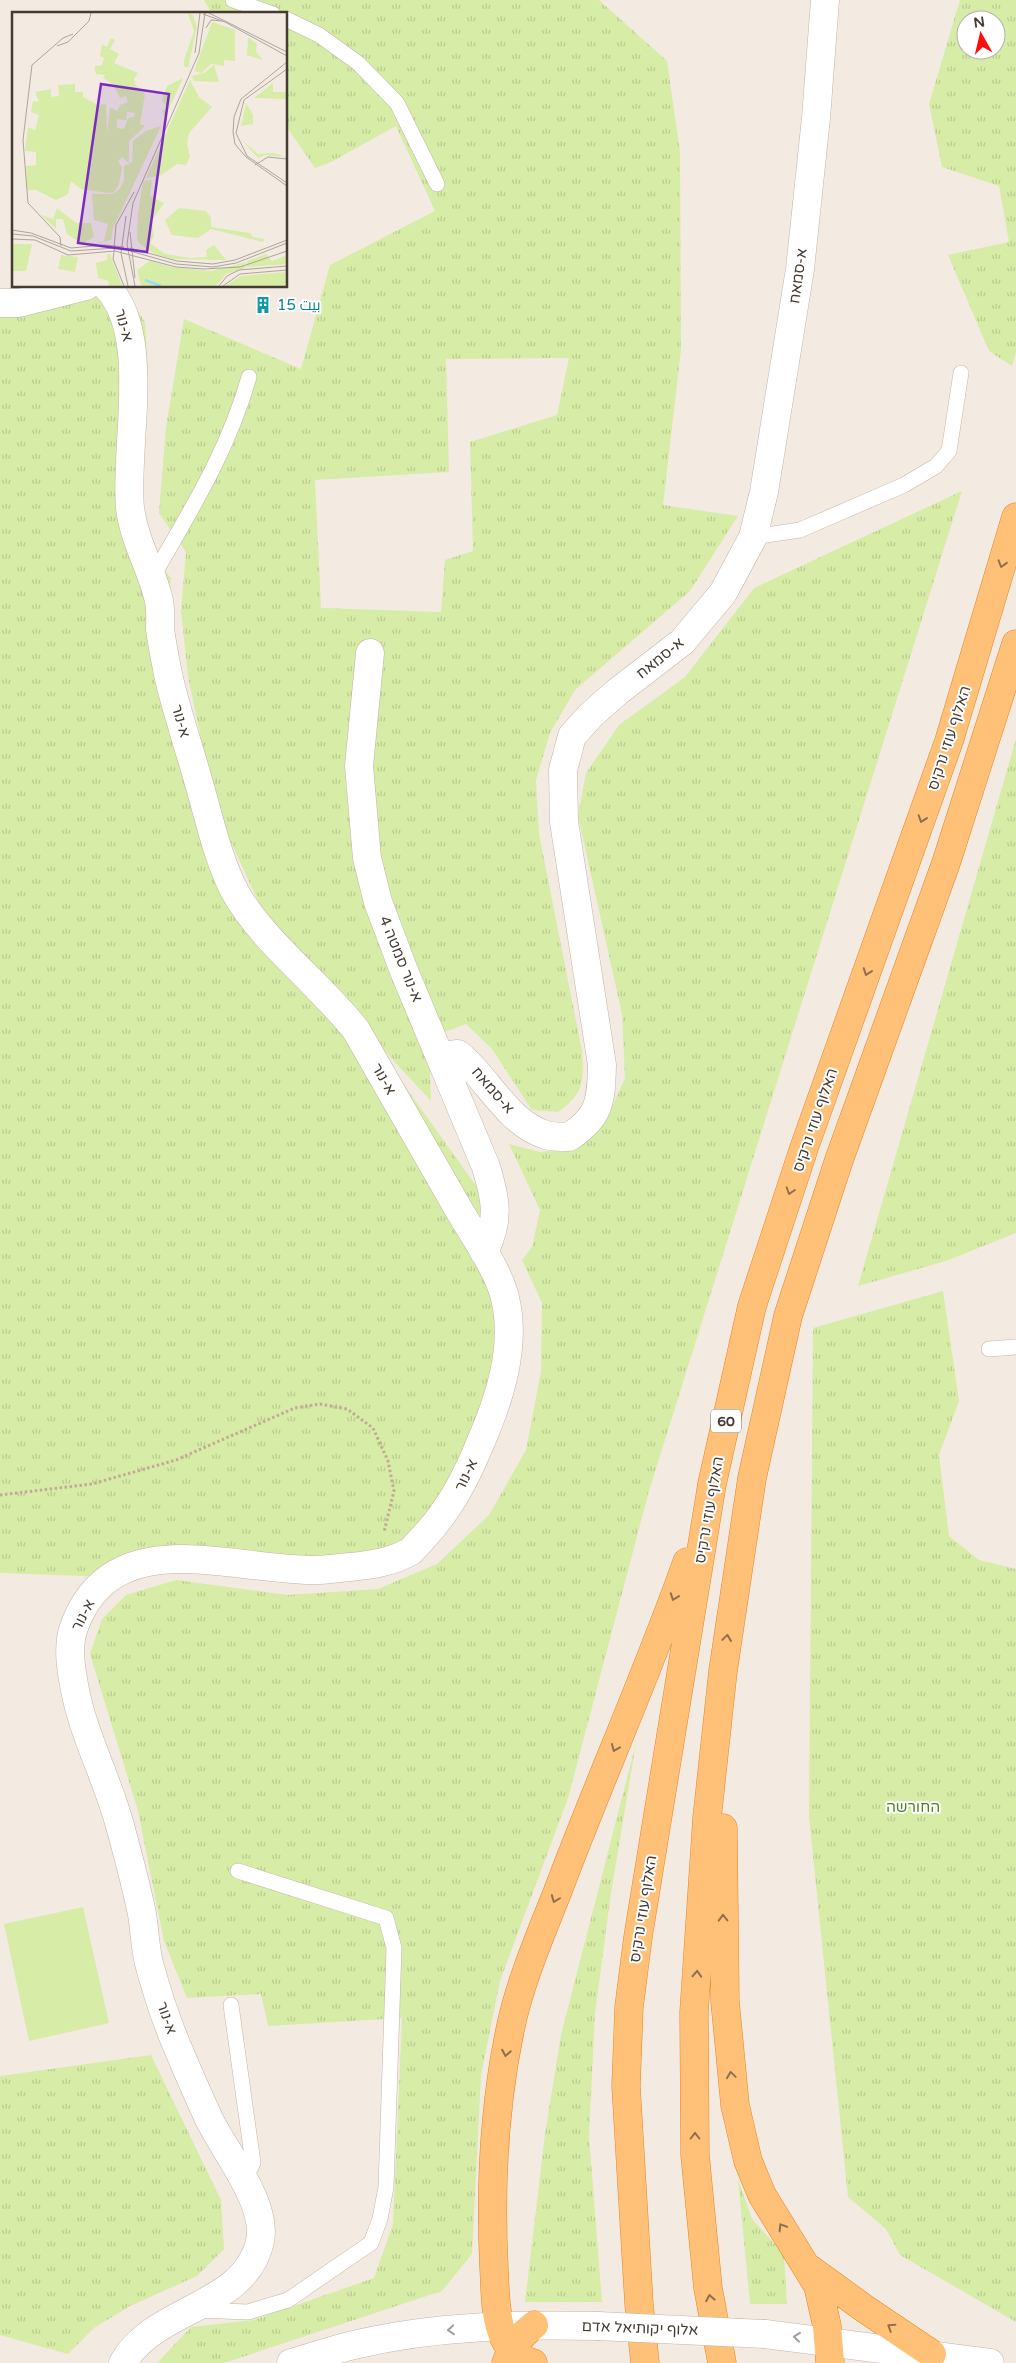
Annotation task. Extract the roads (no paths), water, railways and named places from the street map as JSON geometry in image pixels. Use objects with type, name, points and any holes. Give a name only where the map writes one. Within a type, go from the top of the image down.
[{"type":"highway","name":"האלוף עוזי נרקיס","points":[[645,2363],[638,2294],[626,2086],[629,2007],[640,1927],[712,1484],[752,1306],[804,1148],[949,740],[1016,517]]},
{"type":"highway","name":"60","points":[[722,2363],[708,2288],[695,2156],[694,2012],[707,1818],[722,1671],[752,1478],[788,1316],[839,1160],[946,863],[1016,644]]},
{"type":"highway","points":[[512,2350],[493,2244],[495,2132],[501,2077],[510,2027],[529,1968],[563,1878],[673,1601],[712,1484]]},
{"type":"highway","points":[[722,1671],[725,2001],[735,2105],[748,2161],[762,2195],[809,2268],[818,2286],[822,2300],[829,2352]]},
{"type":"highway","points":[[809,2268],[864,2310],[932,2354]]},
{"type":"highway","points":[[512,2350],[517,2340],[534,2325]]},
{"type":"street","name":"א-סמאח","points":[[441,1056],[458,1054],[474,1067],[499,1100],[521,1122],[546,1135],[569,1138],[584,1127],[601,1100],[602,1065],[564,822],[563,770],[572,736],[591,715],[617,692],[682,642],[723,593],[752,537],[764,492],[800,269],[816,118],[825,0]]},
{"type":"street","points":[[0,303],[20,303],[78,288]]},
{"type":"street","name":"א-נור","points":[[108,288],[116,297],[127,324],[132,360],[133,424],[128,488],[134,532],[153,576],[160,604],[160,631],[168,674],[218,851],[236,892],[261,928],[338,1008],[356,1030],[484,1252],[505,1294],[508,1321],[508,1349],[494,1413],[463,1483],[440,1520],[411,1550],[375,1564],[314,1570],[167,1558],[148,1562],[109,1576],[88,1600],[73,1630],[70,1657],[75,1691],[84,1727],[114,1802],[142,1914],[149,1964],[178,2049],[210,2121],[244,2180],[258,2210],[262,2236],[254,2264],[230,2288],[190,2310],[143,2340],[127,2356],[123,2363]]},
{"type":"street","name":"א-נור סמטה 4","points":[[370,653],[358,766],[367,858],[378,902],[404,970],[486,1167],[493,1190],[496,1217],[484,1252]]},
{"type":"street","name":"אלוף יקותיאל אדם","points":[[534,2325],[765,2334],[829,2352],[932,2354],[990,2363]]},
{"type":"street","points":[[291,2363],[358,2344],[399,2336],[512,2350]]},
{"type":"lane","points":[[233,0],[266,12]]},
{"type":"lane","points":[[288,20],[319,35],[358,63],[397,102],[437,184]]},
{"type":"lane","points":[[752,537],[800,530],[904,485],[936,466],[949,451],[960,373]]},
{"type":"lane","points":[[153,576],[215,468],[239,415],[249,377]]},
{"type":"lane","points":[[989,1349],[1016,1347]]},
{"type":"lane","points":[[190,2310],[248,2312],[288,2300],[371,2243],[380,2219],[386,2187],[394,1948],[386,1918],[238,1871]]},
{"type":"lane","points":[[231,2005],[253,2163],[244,2180]]},
{"type":"place","name":"بيت 15","points":[[263,305]]},
{"type":"park label","name":"החורשה","points":[[913,1807]]}]
